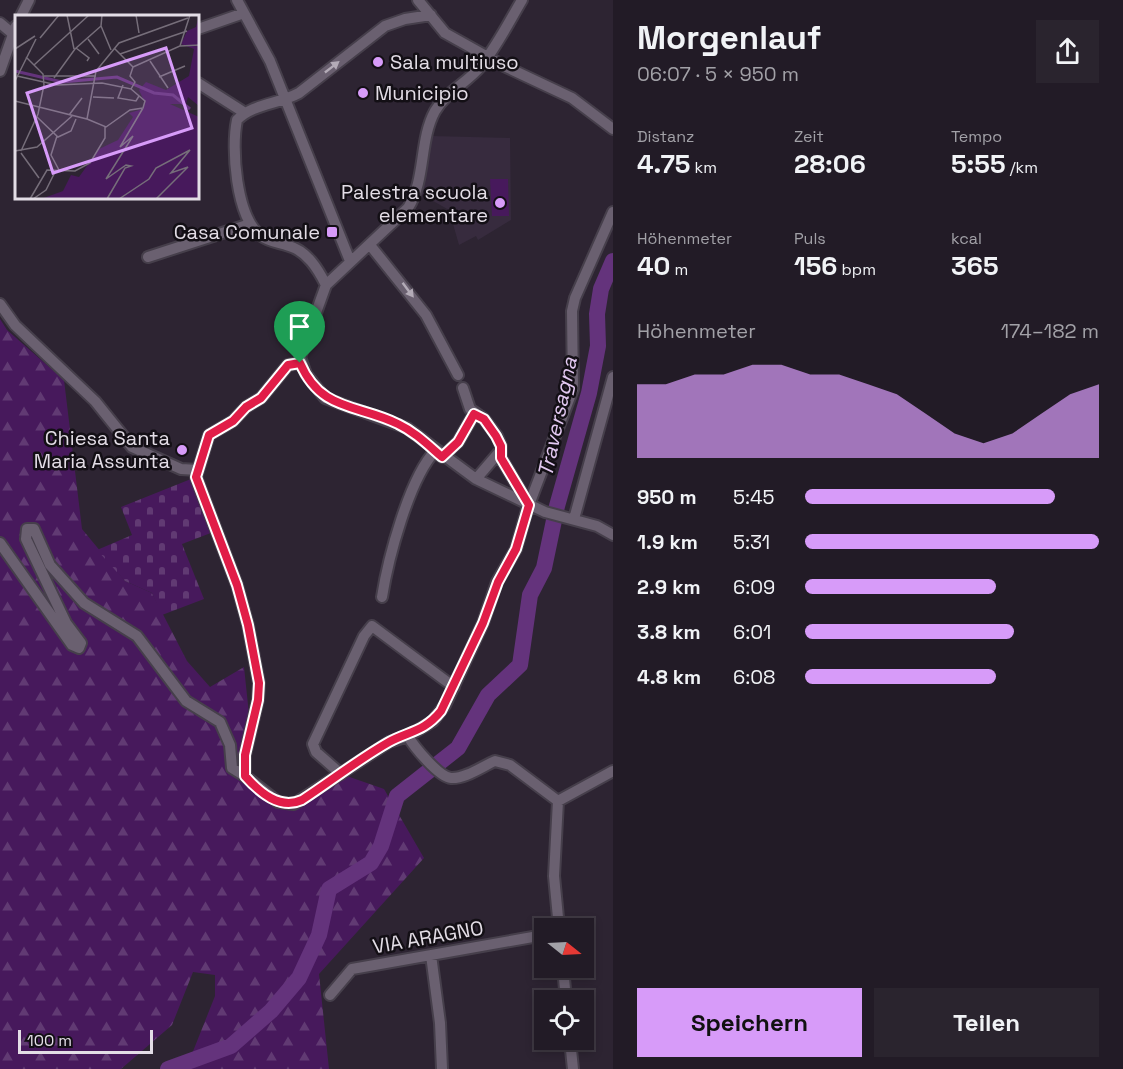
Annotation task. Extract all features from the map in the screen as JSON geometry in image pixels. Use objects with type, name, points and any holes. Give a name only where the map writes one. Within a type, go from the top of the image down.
[{"type":"street","points":[[22,15],[29,0]]},
{"type":"street","points":[[237,0],[270,61],[350,261]]},
{"type":"street","points":[[418,0],[445,33],[487,57],[572,98],[613,129]]},
{"type":"street","points":[[522,0],[480,68],[450,92],[436,110],[428,130],[411,202],[370,245],[326,285],[303,346],[300,363],[325,398],[396,422],[476,479],[529,505],[545,512],[597,526],[613,535]]},
{"type":"street","points":[[200,28],[244,13]]},
{"type":"street","points":[[326,285],[304,254],[296,248],[267,239],[250,224],[234,155],[237,120],[245,113],[285,101],[299,93],[385,26],[405,19],[431,15]]},
{"type":"street","points":[[0,23],[15,30],[12,50],[0,71]]},
{"type":"street","points":[[200,84],[245,113]]},
{"type":"street","points":[[0,543],[72,645],[79,648],[81,643],[66,623],[26,539],[27,529],[34,529],[46,558],[84,603],[137,636],[186,701],[220,722],[230,745],[232,768],[278,802],[290,805],[302,800],[389,742],[408,736],[437,717],[454,687],[483,623],[498,582],[516,549],[529,505],[573,389],[572,311],[575,298],[613,212]]},
{"type":"street","points":[[148,257],[250,224]]},
{"type":"street","points":[[370,245],[426,315],[458,375]]},
{"type":"street","points":[[0,304],[15,325],[95,401],[132,447],[174,466],[197,473]]},
{"type":"street","points":[[245,776],[245,755],[258,700],[259,683],[248,625],[237,585],[197,473],[209,435],[233,421],[246,407],[261,398],[288,365],[300,363]]},
{"type":"street","points":[[572,519],[613,377]]},
{"type":"street","points":[[464,388],[474,414],[484,419],[496,436],[501,458],[529,505]]},
{"type":"street","points":[[382,597],[397,536],[422,470],[439,454],[458,442],[474,414]]},
{"type":"street","points":[[476,479],[501,450]]},
{"type":"street","points":[[341,774],[316,752],[313,744],[364,636],[372,626],[454,687]]},
{"type":"street","points":[[408,736],[422,755],[446,777],[458,777],[495,761],[501,762],[510,765],[558,801]]},
{"type":"street","points":[[558,801],[613,771]]},
{"type":"street","points":[[558,801],[554,876],[558,918]]},
{"type":"street","name":"VIA ARAGNO","points":[[330,995],[352,969],[534,937]]},
{"type":"street","points":[[431,956],[440,1023],[442,1069]]},
{"type":"street","points":[[571,1050],[573,1069]]},
{"type":"shaded area","points":[[431,136],[510,138],[511,220],[478,240],[476,236],[459,245],[449,210],[419,193]]},
{"type":"green space","name":"Palestra scuola elementare","points":[[490,179],[508,179],[509,216],[492,216]]},
{"type":"green space","points":[[0,319],[7,330],[64,380],[82,529],[125,581],[152,593],[187,661],[210,687],[244,667],[250,724],[244,771],[282,804],[341,774],[384,789],[424,858],[319,974],[329,1069],[186,1069],[215,996],[215,975],[193,972],[172,1025],[121,1069],[0,1069]]},
{"type":"green space","points":[[196,477],[216,531],[182,544],[204,599],[162,615],[152,593],[125,581],[97,550],[132,535],[121,507]]},
{"type":"waterway","name":"Traversagna","points":[[168,1069],[231,1046],[271,1011],[299,978],[319,935],[329,889],[371,863],[381,846],[397,796],[458,748],[488,695],[520,665],[530,595],[544,568],[557,506],[589,393],[598,346],[597,314],[601,289],[613,261]]},
{"type":"place","name":"Sala multiuso","points":[[378,62]]},
{"type":"place","name":"Municipio","points":[[363,93]]},
{"type":"place","name":"Palestra scuola elementare","points":[[500,203]]},
{"type":"place","name":"Casa Comunale","points":[[332,232]]},
{"type":"place","name":"Chiesa Santa Maria Assunta","points":[[182,450]]},
{"type":"route","points":[[300,363],[325,398],[396,422],[420,437],[442,457],[458,442],[474,414],[484,419],[500,442],[501,458],[514,484],[529,505],[512,559],[498,582],[483,623],[454,687],[445,705],[433,721],[408,736],[389,742],[302,800],[286,805],[273,800],[245,776],[245,755],[250,724],[258,700],[259,683],[248,625],[237,585],[196,477],[209,435],[233,421],[246,407],[261,398],[288,365],[300,363]]}]
